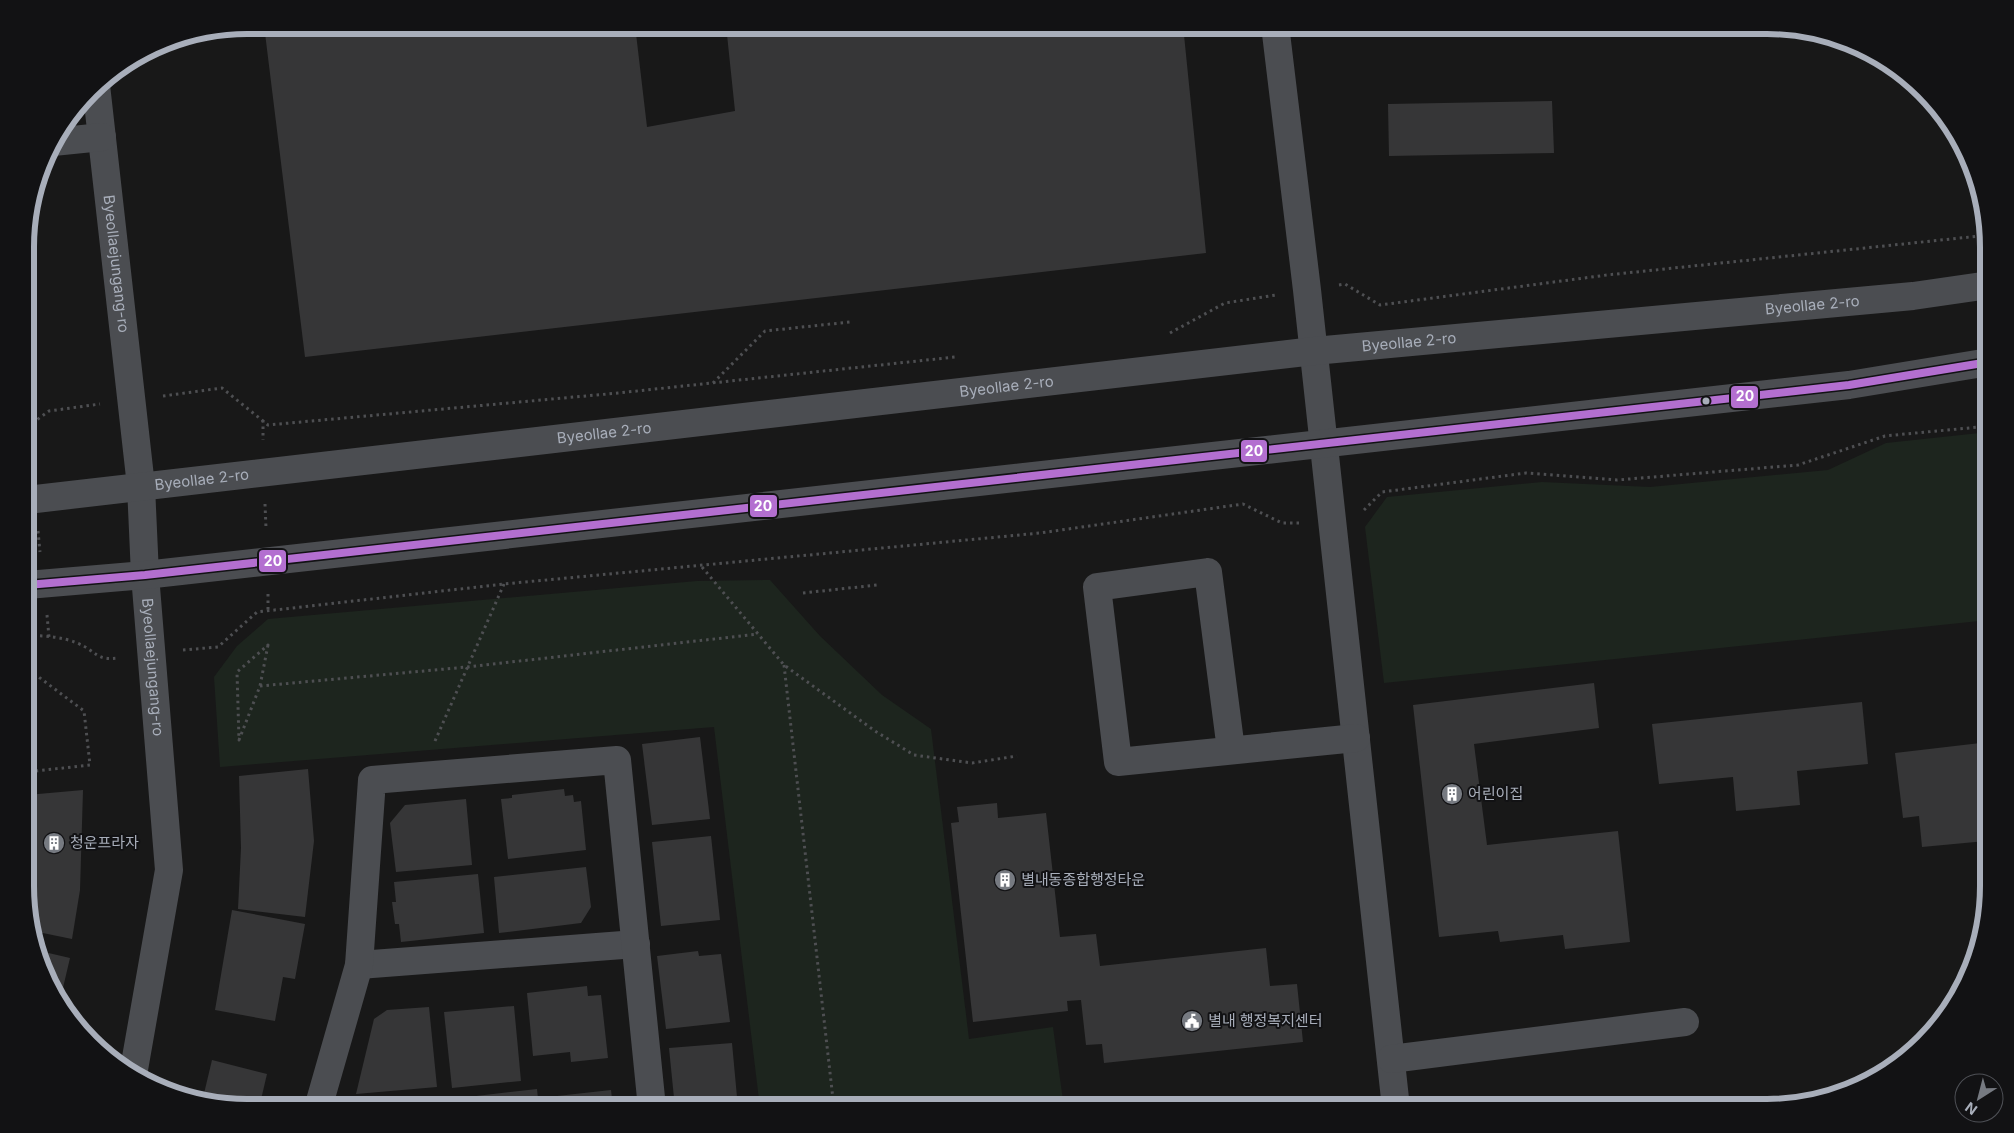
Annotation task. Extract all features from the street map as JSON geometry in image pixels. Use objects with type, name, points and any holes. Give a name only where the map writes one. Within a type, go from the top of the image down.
[{"type":"street","points":[[1277,34],[1314,352],[1395,1099]]},
{"type":"street","name":"Byeollaejungang-ro","points":[[97,95],[141,486],[145,575],[169,870],[135,1067]]},
{"type":"street","points":[[61,141],[102,137]]},
{"type":"street","points":[[1913,296],[1980,276]]},
{"type":"street","name":"Byeollae 2-ro","points":[[34,499],[1314,352],[1913,296],[1980,287]]},
{"type":"street","points":[[34,584],[145,575],[1848,384],[1980,363]]},
{"type":"street","points":[[1848,384],[1980,381]]},
{"type":"street","points":[[1231,750],[1208,572],[1097,587],[1118,762],[1356,738]]},
{"type":"street","points":[[321,1099],[359,965],[372,780],[617,760],[651,1099]]},
{"type":"street","points":[[359,965],[636,944]]},
{"type":"street","points":[[1391,1059],[1685,1022]]},
{"type":"path","points":[[1345,284],[1380,304],[1607,275],[1980,236]]},
{"type":"path","points":[[1169,334],[1225,303]]},
{"type":"path","points":[[713,383],[764,331],[850,322]]},
{"type":"path","points":[[222,388],[268,425],[713,383],[961,356]]},
{"type":"path","points":[[34,422],[49,410]]},
{"type":"path","points":[[263,420],[268,611]]},
{"type":"path","points":[[1362,513],[1382,492],[1526,473],[1617,480],[1798,465],[1885,436],[1980,427]]},
{"type":"path","points":[[197,648],[218,647],[257,612],[504,584],[1040,533],[1243,504],[1282,523]]},
{"type":"path","points":[[702,566],[784,665],[875,731],[914,755],[972,763],[1016,756]]},
{"type":"path","points":[[420,776],[504,584]]},
{"type":"path","points":[[803,593],[877,585]]},
{"type":"path","points":[[260,686],[467,667],[758,634]]},
{"type":"path","points":[[34,635],[77,642],[105,660]]},
{"type":"path","points":[[268,645],[260,686],[239,740],[237,672],[268,645]]},
{"type":"path","points":[[784,665],[833,1099]]},
{"type":"path","points":[[34,675],[84,711],[90,765],[34,771]]},
{"type":"shaded area","points":[[1980,433],[1980,621],[1384,683],[1365,527],[1387,497],[1542,482],[1650,487],[1828,470],[1886,443]]},
{"type":"shaded area","points":[[770,580],[820,636],[882,695],[931,729],[969,1039],[1053,1027],[1063,1099],[759,1099],[714,727],[220,767],[214,677],[237,646],[268,619],[697,581]]},
{"type":"building","points":[[265,34],[636,34],[647,127],[735,111],[727,34],[1184,34],[1206,253],[305,357]]},
{"type":"building","points":[[1552,101],[1554,153],[1389,156],[1388,104]]},
{"type":"building","points":[[1594,683],[1599,728],[1474,744],[1487,845],[1618,831],[1630,942],[1565,949],[1563,935],[1500,942],[1498,931],[1439,937],[1413,705]]},
{"type":"building","points":[[1862,702],[1868,764],[1797,771],[1800,805],[1736,811],[1733,777],[1659,784],[1652,724]]},
{"type":"building","points":[[700,737],[710,819],[652,825],[642,744]]},
{"type":"building","points":[[1980,743],[1980,842],[1922,847],[1919,816],[1903,818],[1895,753]]},
{"type":"building","points":[[308,769],[314,841],[305,917],[238,909],[241,848],[239,776]]},
{"type":"building","points":[[564,789],[565,796],[573,795],[574,802],[581,801],[586,850],[508,859],[501,799],[512,798],[512,795]]},
{"type":"building","name":"청운프라자","points":[[83,790],[80,890],[72,939],[39,932],[34,900],[34,794]]},
{"type":"building","points":[[466,799],[472,865],[396,872],[390,823],[405,805]]},
{"type":"building","points":[[997,803],[998,818],[1046,813],[1060,937],[1096,934],[1100,966],[1266,948],[1270,986],[1297,984],[1303,1042],[1104,1063],[1102,1044],[1086,1045],[1081,1000],[1067,1001],[1068,1011],[973,1022],[951,823],[959,822],[957,807]]},
{"type":"building","points":[[711,836],[720,920],[661,926],[652,842]]},
{"type":"building","points":[[586,867],[591,907],[581,923],[499,933],[494,877]]},
{"type":"building","points":[[478,874],[484,933],[401,942],[399,924],[395,924],[392,902],[396,902],[394,882]]},
{"type":"building","points":[[232,910],[305,924],[295,979],[283,977],[275,1021],[215,1010]]},
{"type":"building","points":[[698,951],[699,956],[721,954],[730,1022],[666,1029],[657,956]]},
{"type":"building","points":[[44,952],[70,958],[62,992],[64,992],[63,995],[50,968]]},
{"type":"building","points":[[587,986],[588,996],[601,995],[608,1058],[571,1062],[570,1052],[533,1056],[527,993]]},
{"type":"building","points":[[514,1006],[521,1081],[452,1088],[444,1012]]},
{"type":"building","points":[[429,1007],[437,1087],[356,1094],[374,1019],[387,1010]]},
{"type":"building","points":[[732,1043],[737,1099],[674,1099],[669,1048]]},
{"type":"building","points":[[212,1060],[267,1074],[261,1099],[233,1099],[204,1095]]},
{"type":"building","points":[[537,1089],[538,1099],[476,1099],[476,1096]]},
{"type":"building","points":[[611,1090],[612,1099],[548,1099],[548,1097]]},
{"type":"transit line","name":"20","points":[[34,584],[145,575],[1849,385],[1980,363]]},
{"type":"place","name":"어린이집","points":[[1452,794]]},
{"type":"place","name":"청운프라자","points":[[54,843]]},
{"type":"place","name":"별내동종합행정타운","points":[[1005,880]]},
{"type":"place","name":"별내 행정복지센터","points":[[1192,1021]]}]
